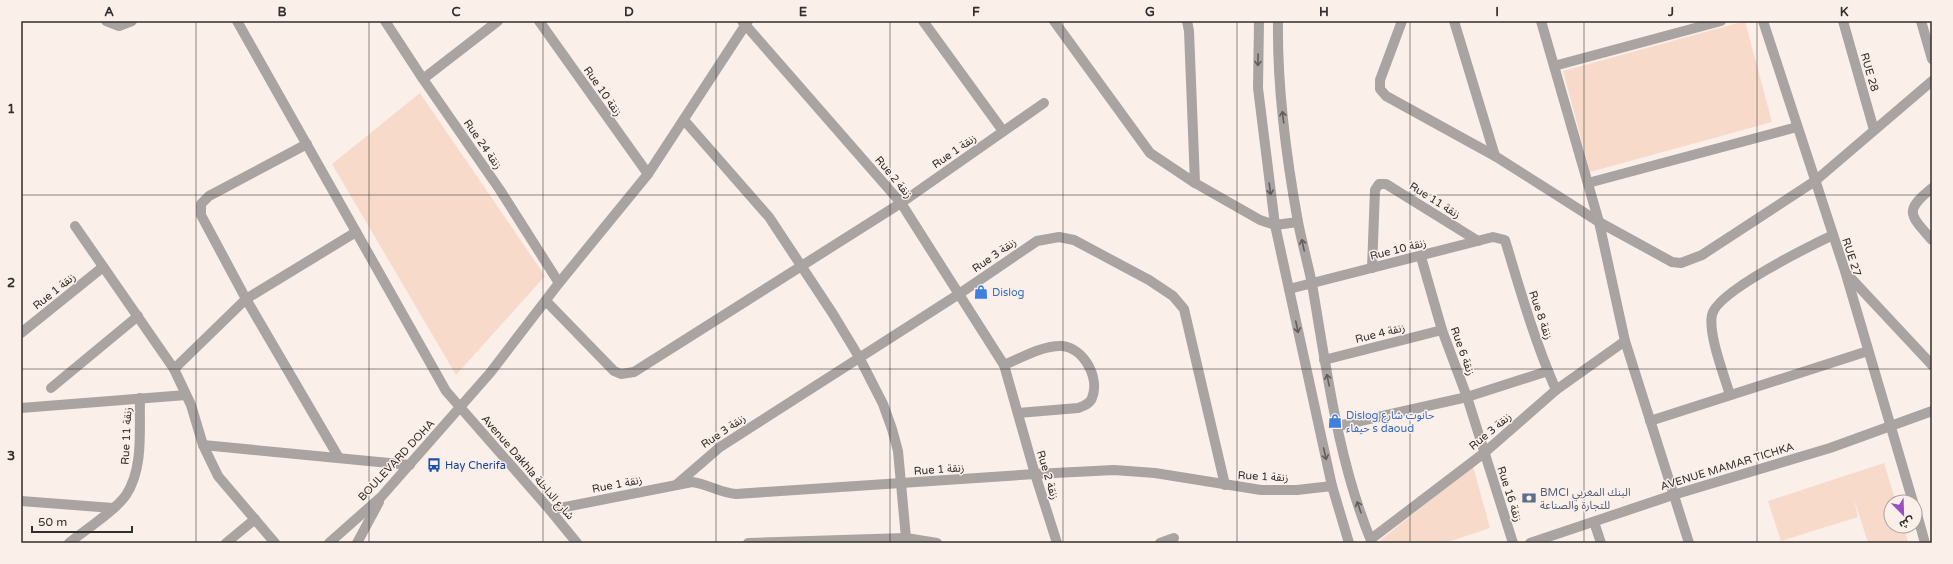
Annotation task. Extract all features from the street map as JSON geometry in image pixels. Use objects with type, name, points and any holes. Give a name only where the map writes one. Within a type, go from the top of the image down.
[{"type":"street","points":[[106,21],[120,26],[132,21]]},
{"type":"street","name":"Avenue Dakhla شارع الداخلة","points":[[237,21],[446,391],[577,543]]},
{"type":"street","name":"Rue 24 زنقة","points":[[385,21],[423,79],[500,190],[559,283]]},
{"type":"street","points":[[423,79],[498,21]]},
{"type":"street","name":"Rue 10 زنقة","points":[[539,21],[648,174]]},
{"type":"street","points":[[924,21],[1003,131]]},
{"type":"street","points":[[1054,21],[1150,153],[1195,183],[1260,220],[1275,225],[1298,222]]},
{"type":"street","points":[[1187,21],[1189,32],[1195,183]]},
{"type":"street","points":[[1259,21],[1258,88],[1275,225],[1332,486],[1349,543]]},
{"type":"street","points":[[1278,21],[1279,84],[1298,222],[1338,426],[1357,501],[1372,541]]},
{"type":"street","points":[[1402,21],[1380,80],[1380,89],[1386,96],[1495,156],[1599,222],[1672,262],[1681,264],[1702,255],[1815,181],[1932,81]]},
{"type":"street","points":[[1454,21],[1495,156]]},
{"type":"street","points":[[1541,21],[1599,222],[1625,341],[1689,543]]},
{"type":"street","points":[[1554,66],[1721,21]]},
{"type":"street","name":"RUE 27","points":[[1763,21],[1833,235],[1912,494]]},
{"type":"street","name":"RUE 28","points":[[1843,21],[1874,130]]},
{"type":"street","points":[[1921,21],[1932,59]]},
{"type":"street","name":"BOULEVARD DOHA","points":[[329,543],[381,497],[490,374],[559,283],[648,174],[746,22]]},
{"type":"street","name":"Rue 2 زنقة","points":[[746,22],[901,203],[1004,365],[1056,543]]},
{"type":"street","name":"Rue 1 زنقة","points":[[546,301],[614,371],[621,374],[634,372],[901,203],[1044,103]]},
{"type":"street","points":[[684,120],[769,217],[859,357],[884,404],[898,451],[906,538]]},
{"type":"street","points":[[1588,183],[1797,127]]},
{"type":"street","points":[[306,144],[209,196],[201,204],[201,215],[246,299],[339,458]]},
{"type":"street","name":"Rue 11 زنقة","points":[[1372,268],[1375,190],[1379,184],[1386,184],[1478,241]]},
{"type":"street","points":[[1932,188],[1916,201],[1913,207],[1913,213],[1916,221],[1932,240]]},
{"type":"street","points":[[75,226],[174,369],[191,405],[203,444],[218,476],[275,543]]},
{"type":"street","points":[[174,369],[246,299],[356,232]]},
{"type":"street","points":[[1730,395],[1712,329],[1712,315],[1714,309],[1729,295],[1783,259],[1833,235]]},
{"type":"street","name":"Rue 3 زنقة","points":[[676,484],[720,447],[959,294],[1030,244],[1044,238],[1059,237],[1074,240],[1099,252],[1173,296],[1184,309],[1225,485]]},
{"type":"street","name":"Rue 10 زنقة","points":[[1289,289],[1498,237],[1504,239],[1507,247]]},
{"type":"street","name":"Rue 8 زنقة","points":[[1507,247],[1548,371],[1556,390]]},
{"type":"street","name":"Rue 6 زنقة","points":[[1421,257],[1442,330],[1467,397],[1484,452]]},
{"type":"street","name":"Rue 1 زنقة","points":[[21,333],[103,267]]},
{"type":"street","points":[[1844,271],[1932,365]]},
{"type":"street","points":[[51,388],[138,316]]},
{"type":"street","name":"Rue 4 زنقة","points":[[1324,360],[1442,330]]},
{"type":"street","name":"Rue 3 زنقة","points":[[1372,541],[1484,452],[1556,390],[1625,341]]},
{"type":"street","points":[[1004,365],[1041,350],[1056,346],[1064,346],[1081,356],[1092,369],[1094,378],[1092,398],[1086,405],[1078,408],[1018,413]]},
{"type":"street","points":[[1650,421],[1868,350]]},
{"type":"street","points":[[1338,426],[1467,397],[1548,371]]},
{"type":"street","points":[[21,408],[186,395]]},
{"type":"street","name":"Rue 11 زنقة","points":[[69,543],[113,508],[125,496],[132,483],[137,468],[140,398]]},
{"type":"street","name":"AVENUE MAMAR TICHKA","points":[[1530,543],[1673,495],[1830,448],[1932,411]]},
{"type":"street","points":[[203,444],[410,465]]},
{"type":"street","name":"Rue 16 زنقة","points":[[1484,452],[1513,543]]},
{"type":"street","name":"Rue 1 زنقة","points":[[550,510],[676,484],[700,483],[722,492],[736,494],[1035,474],[1094,471],[1134,471],[1225,485],[1279,490],[1332,486]]},
{"type":"street","points":[[358,543],[381,497]]},
{"type":"street","points":[[21,501],[113,508]]},
{"type":"street","points":[[226,543],[255,519]]},
{"type":"street","points":[[1594,522],[1601,543]]},
{"type":"street","points":[[748,543],[906,538],[937,543]]},
{"type":"street","points":[[1160,543],[1174,538]]},
{"type":"shaded area","points":[[1745,21],[1772,122],[1590,172],[1563,71]]},
{"type":"shaded area","points":[[420,93],[545,276],[456,375],[332,164]]},
{"type":"shaded area","points":[[1884,463],[1894,494],[1883,494],[1883,534],[1906,534],[1908,541],[1903,543],[1868,543],[1854,499],[1858,517],[1781,541],[1768,501]]},
{"type":"shaded area","points":[[1473,466],[1490,528],[1445,543],[1377,543]]},
{"type":"place","name":"Dislog","points":[[981,292]]},
{"type":"place","name":"Dislog حانوت شارع حيفاء s daoud","points":[[1335,421]]},
{"type":"place","name":"Hay Cherifa","points":[[434,465]]},
{"type":"place","name":"BMCI البنك المغربي للتجارة والصناعة","points":[[1529,498]]}]
